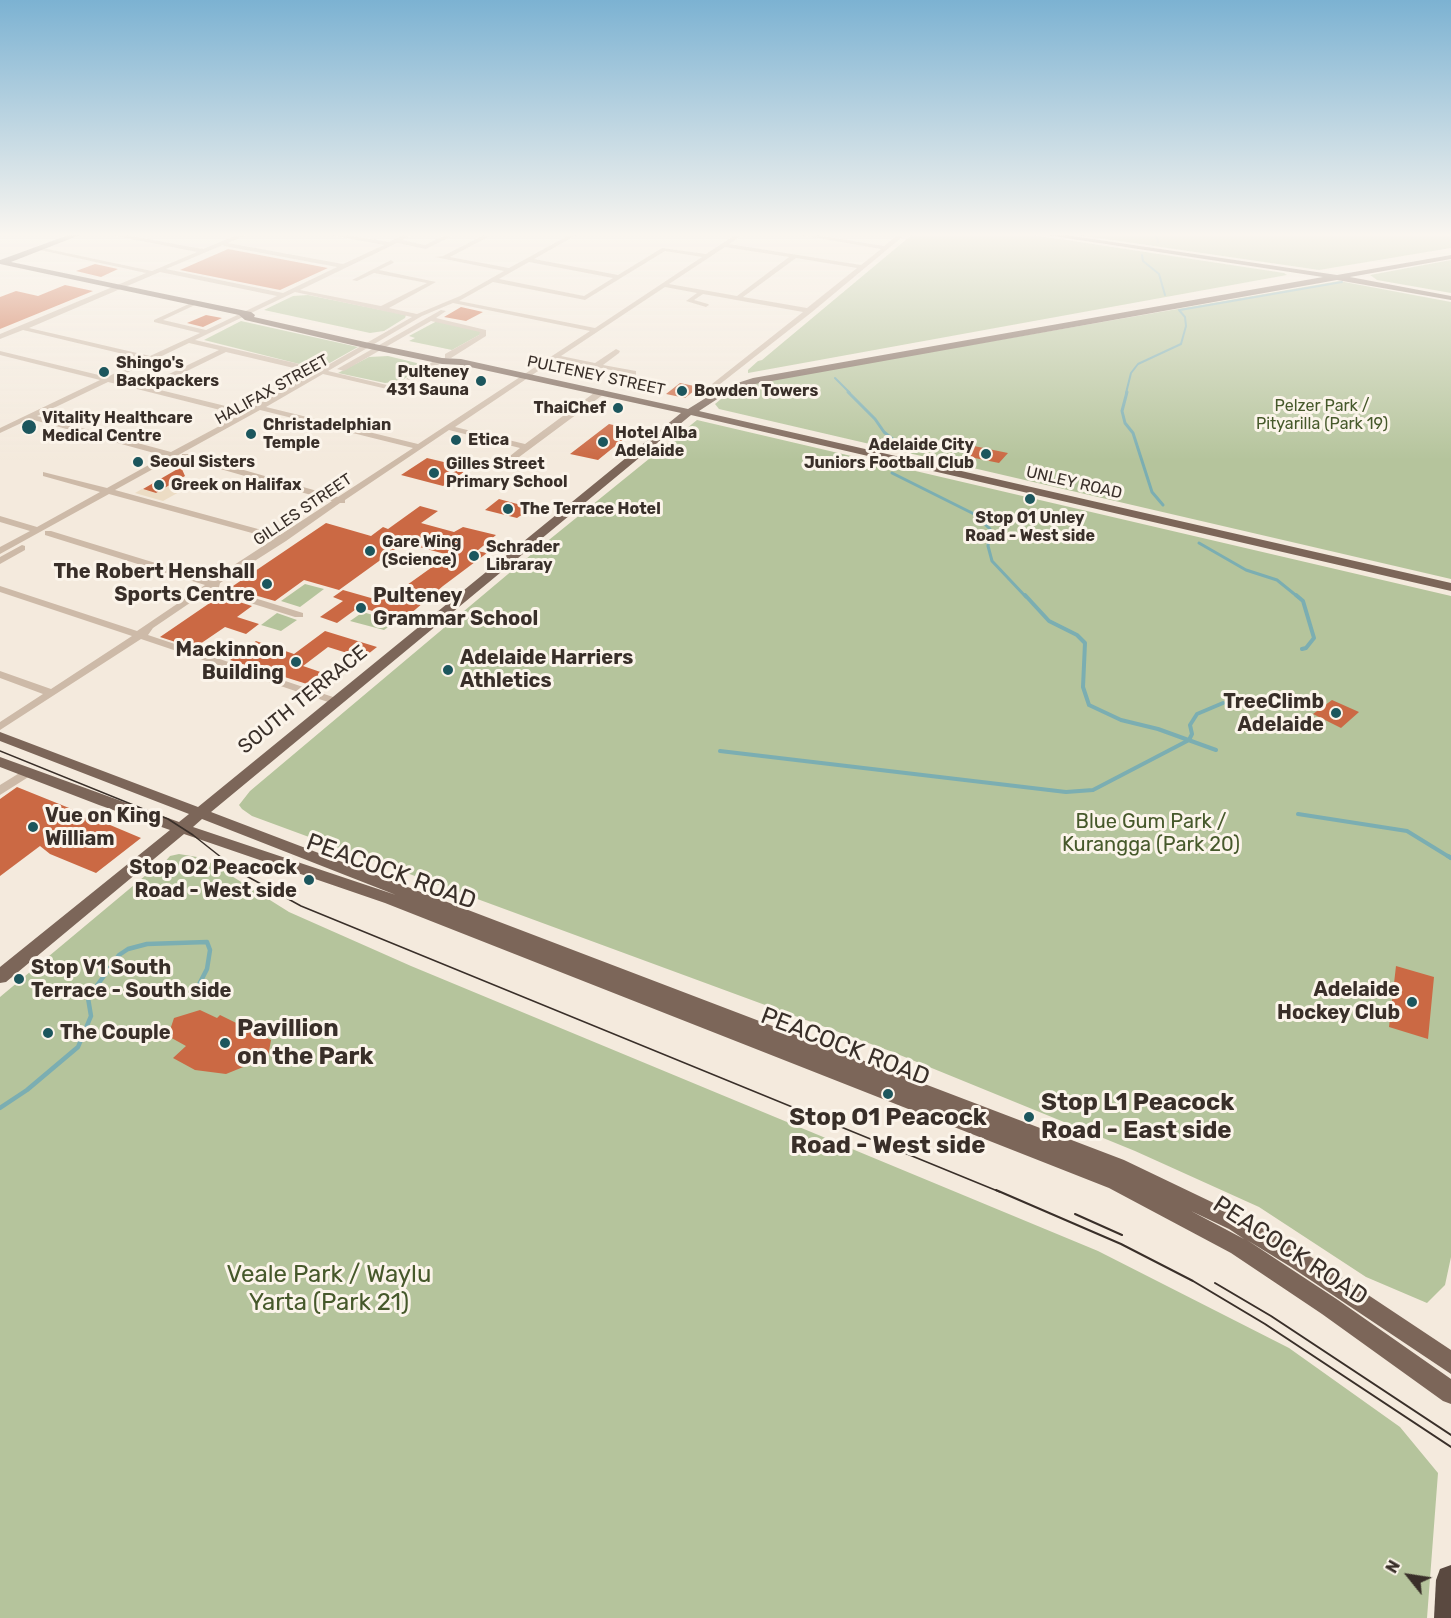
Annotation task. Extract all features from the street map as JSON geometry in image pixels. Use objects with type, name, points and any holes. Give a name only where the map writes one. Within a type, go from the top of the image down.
[{"type":"highway","points":[[1449,1618],[1451,1580]]},
{"type":"main road","name":"PULTENEY STREET","points":[[213,309],[243,315],[250,319],[444,358],[689,412]]},
{"type":"main road","points":[[715,386],[1140,309]]},
{"type":"main road","points":[[1132,310],[1141,309]]},
{"type":"main road","name":"SOUTH TERRACE","points":[[0,977],[689,412],[703,406],[733,386],[752,379]]},
{"type":"main road","name":"SOUTH TERRACE","points":[[689,412],[695,402],[715,386]]},
{"type":"main road","name":"UNLEY ROAD","points":[[689,412],[1451,587]]},
{"type":"main road","name":"PEACOCK ROAD","points":[[0,736],[199,813],[1125,1186],[1238,1246],[1330,1307],[1451,1393]]},
{"type":"main road","name":"PEACOCK ROAD","points":[[0,762],[104,802],[539,950],[1106,1162],[1176,1193],[1298,1260],[1451,1363]]},
{"type":"street","points":[[0,338],[70,309]]},
{"type":"street","points":[[0,338],[71,309]]},
{"type":"street","points":[[183,309],[156,321],[207,332]]},
{"type":"street","points":[[0,431],[256,309]]},
{"type":"street","points":[[384,309],[419,316]]},
{"type":"street","name":"HALIFAX STREET","points":[[0,561],[268,410],[326,373],[377,345],[419,316],[436,309]]},
{"type":"street","name":"HALIFAX STREET","points":[[0,551],[258,407],[432,319],[446,309]]},
{"type":"street","points":[[487,309],[596,330]]},
{"type":"street","name":"GILLES STREET","points":[[0,728],[140,634],[154,628],[212,586],[421,447],[446,433],[449,428],[628,309]]},
{"type":"street","points":[[796,309],[810,311]]},
{"type":"street","name":"SOUTH TERRACE","points":[[715,386],[813,309]]},
{"type":"street","points":[[410,379],[482,336],[484,331],[432,319]]},
{"type":"street","points":[[26,328],[152,359]]},
{"type":"street","points":[[188,341],[387,387],[398,386]]},
{"type":"street","points":[[145,389],[225,350]]},
{"type":"street","points":[[596,366],[616,351]]},
{"type":"street","points":[[0,352],[247,414]]},
{"type":"street","points":[[555,357],[633,373]]},
{"type":"street","points":[[748,360],[746,368],[752,379]]},
{"type":"street","points":[[504,464],[601,392]]},
{"type":"street","points":[[258,407],[421,447]]},
{"type":"street","points":[[30,417],[172,455]]},
{"type":"street","points":[[449,428],[527,447]]},
{"type":"street","points":[[185,456],[341,500]]},
{"type":"street","points":[[46,474],[283,539]]},
{"type":"street","points":[[0,519],[38,530]]},
{"type":"street","points":[[48,533],[299,615]]},
{"type":"street","points":[[0,589],[335,701]]},
{"type":"street","points":[[0,674],[51,693]]},
{"type":"street","points":[[0,791],[26,773]]},
{"type":"green space","points":[[374,309],[406,315],[405,318],[384,331],[370,333],[264,310]]},
{"type":"green space","points":[[824,309],[1103,309],[748,373],[748,370]]},
{"type":"green space","name":"Pelzer Park / Pityarilla (Park 19)","points":[[1180,309],[1451,309],[1451,579],[719,409],[715,404],[733,389],[756,382]]},
{"type":"green space","points":[[241,321],[358,347],[319,369],[204,340]]},
{"type":"green space","points":[[437,321],[479,330],[481,334],[452,350],[409,341],[415,338],[409,336]]},
{"type":"green space","points":[[388,356],[425,365],[401,381],[385,383],[338,373],[369,357]]},
{"type":"green space","name":"Blue Gum Park / Kurangga (Park 20)","points":[[697,420],[1451,596],[1451,1257],[1445,1285],[1427,1303],[1366,1277],[1259,1207],[1135,1151],[890,1051],[252,816],[242,809],[239,805],[250,791],[539,548]]},
{"type":"green space","points":[[305,584],[324,589],[300,607],[281,601]]},
{"type":"green space","points":[[363,612],[395,622],[384,630],[350,621]]},
{"type":"green space","points":[[277,613],[297,620],[281,631],[261,625]]},
{"type":"green space","name":"Veale Park / Waylu Yarta (Park 21)","points":[[179,854],[203,858],[289,912],[411,966],[1098,1251],[1289,1348],[1400,1427],[1438,1473],[1427,1618],[0,1618],[0,997],[158,865],[163,864],[170,856]]},
{"type":"shaded area","points":[[175,482],[190,486],[163,501],[135,493],[142,489],[156,493]]},
{"type":"building","points":[[0,309],[50,309],[0,329]]},
{"type":"building","points":[[458,309],[483,312],[466,321],[444,317]]},
{"type":"building","points":[[206,315],[222,318],[203,327],[187,323]]},
{"type":"building","name":"Bowden Towers","points":[[680,383],[699,387],[685,398],[666,394]]},
{"type":"building","name":"Hotel Alba Adelaide","points":[[609,424],[635,430],[598,460],[570,454]]},
{"type":"building","name":"Adelaide City Juniors Football Club","points":[[974,446],[1008,453],[999,463],[965,456]]},
{"type":"building","name":"Gilles Street Primary School","points":[[463,457],[484,462],[443,486],[401,475],[427,458],[452,464]]},
{"type":"building","points":[[181,467],[185,476],[156,493],[143,489]]},
{"type":"building","name":"The Terrace Hotel","points":[[499,499],[532,508],[517,518],[485,510]]},
{"type":"building","points":[[420,506],[438,511],[421,523],[454,532],[463,527],[496,535],[477,551],[487,553],[403,620],[359,607],[337,623],[320,617],[343,601],[333,597],[343,590],[371,598],[385,591],[393,595],[449,555],[404,543],[339,590],[304,580],[275,601],[230,588],[326,523],[371,536],[383,527],[388,529]]},
{"type":"building","points":[[220,596],[252,606],[237,617],[259,624],[246,634],[225,627],[200,644],[197,643],[191,647],[160,637]]},
{"type":"building","name":"Mackinnon Building","points":[[325,631],[377,647],[363,658],[328,647],[303,666],[338,678],[323,689],[230,660],[256,641],[294,654]]},
{"type":"building","name":"TreeClimb Adelaide","points":[[1332,700],[1359,712],[1341,728],[1313,714]]},
{"type":"building","points":[[17,787],[141,838],[96,873],[50,854],[40,846],[0,876],[0,799]]},
{"type":"building","name":"Adelaide Hockey Club","points":[[1396,966],[1434,977],[1428,1039],[1389,1027]]},
{"type":"building","name":"Pavillion on the Park","points":[[200,1010],[217,1018],[220,1015],[271,1040],[268,1057],[226,1074],[195,1070],[173,1058],[186,1046],[168,1036],[174,1018]]},
{"type":"waterway","points":[[1180,310],[1189,309]]},
{"type":"waterway","points":[[1126,393],[1131,373],[1138,364],[1181,344],[1186,326],[1185,317],[1179,310]]},
{"type":"waterway","points":[[835,378],[850,393]]},
{"type":"waterway","points":[[848,392],[875,419],[884,432],[901,446]]},
{"type":"waterway","points":[[1127,392],[1122,411],[1125,423],[1133,433],[1152,492],[1163,505]]},
{"type":"waterway","points":[[892,473],[976,515],[990,529],[988,546],[992,561],[1026,597]]},
{"type":"waterway","points":[[1199,543],[1246,570],[1277,580],[1298,597]]},
{"type":"waterway","points":[[1025,595],[1049,621],[1077,635],[1085,643],[1083,687],[1089,705],[1121,720],[1158,729],[1189,740]]},
{"type":"waterway","points":[[1296,595],[1303,601],[1314,638],[1306,648],[1302,649]]},
{"type":"waterway","points":[[1189,740],[1192,734],[1190,725],[1197,714],[1223,703]]},
{"type":"waterway","points":[[720,751],[1066,792],[1093,790],[1189,740]]},
{"type":"waterway","points":[[1189,740],[1216,750]]},
{"type":"waterway","points":[[1298,814],[1407,831],[1451,858],[1448,856]]},
{"type":"waterway","points":[[0,1108],[27,1090],[78,1047],[91,1016],[88,998],[119,955],[128,949],[147,944],[207,942],[210,950],[207,969],[193,996]]},
{"type":"tram line","points":[[0,751],[168,819],[193,835],[241,873],[301,906],[1000,1192]]},
{"type":"tram line","points":[[996,1190],[1121,1244],[1193,1281],[1265,1324],[1451,1447]]},
{"type":"tram line","points":[[1075,1214],[1122,1235]]},
{"type":"tram line","points":[[1215,1283],[1271,1316],[1451,1435]]},
{"type":"place","name":"Shingo's Backpackers","points":[[104,372]]},
{"type":"place","name":"Pulteney 431 Sauna","points":[[481,381]]},
{"type":"place","name":"Bowden Towers","points":[[682,391]]},
{"type":"place","name":"ThaiChef","points":[[618,408]]},
{"type":"place","name":"Vitality Healthcare Medical Centre","points":[[29,427]]},
{"type":"place","name":"Christadelphian Temple","points":[[251,434]]},
{"type":"place","name":"Etica","points":[[456,440]]},
{"type":"place","name":"Hotel Alba Adelaide","points":[[603,442]]},
{"type":"place","name":"Adelaide City Juniors Football Club","points":[[986,454]]},
{"type":"place","name":"Seoul Sisters","points":[[138,462]]},
{"type":"place","name":"Gilles Street Primary School","points":[[434,473]]},
{"type":"place","name":"Greek on Halifax","points":[[159,485]]},
{"type":"place","name":"Stop O1 Unley Road - West side","points":[[1030,499]]},
{"type":"place","name":"The Terrace Hotel","points":[[508,509]]},
{"type":"place","name":"Gare Wing (Science)","points":[[370,551]]},
{"type":"place","name":"Schrader Libraray","points":[[474,556]]},
{"type":"place","name":"The Robert Henshall Sports Centre","points":[[267,584]]},
{"type":"place","name":"Pulteney Grammar School","points":[[361,608]]},
{"type":"place","name":"Mackinnon Building","points":[[296,662]]},
{"type":"place","name":"Adelaide Harriers Athletics","points":[[448,670]]},
{"type":"place","name":"TreeClimb Adelaide","points":[[1336,713]]},
{"type":"place","name":"Vue on King William","points":[[33,827]]},
{"type":"place","name":"Stop O2 Peacock Road - West side","points":[[309,880]]},
{"type":"place","name":"Stop V1 South Terrace - South side","points":[[19,979]]},
{"type":"place","name":"Adelaide Hockey Club","points":[[1412,1002]]},
{"type":"place","name":"The Couple","points":[[48,1033]]},
{"type":"place","name":"Pavillion on the Park","points":[[225,1043]]},
{"type":"place","name":"Stop O1 Peacock Road - West side","points":[[888,1094]]},
{"type":"place","name":"Stop L1 Peacock Road - East side","points":[[1029,1117]]}]
